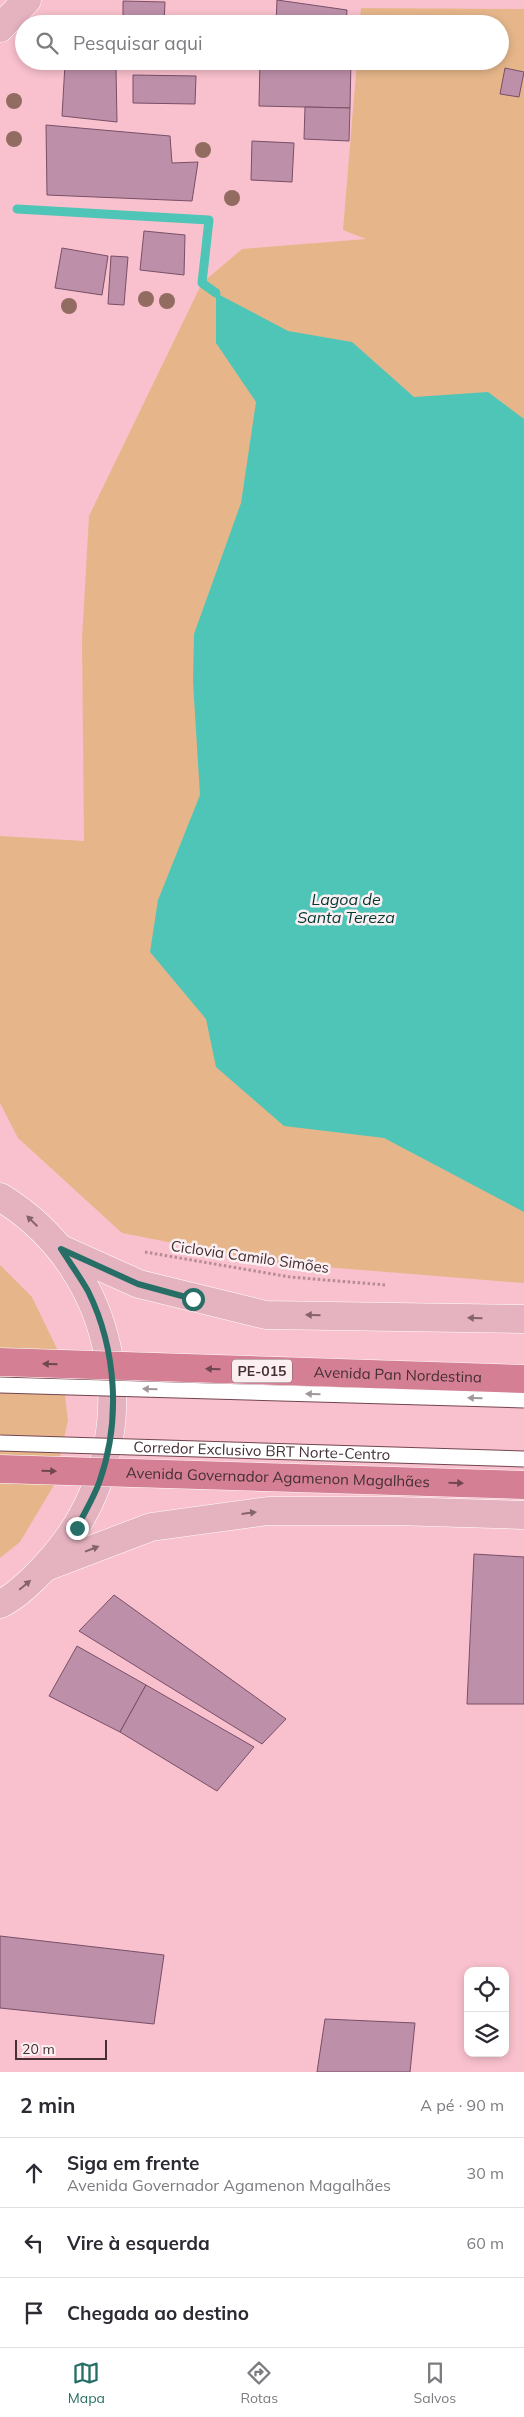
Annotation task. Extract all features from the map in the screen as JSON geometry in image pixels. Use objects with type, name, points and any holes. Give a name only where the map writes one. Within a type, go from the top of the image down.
[{"type":"highway","name":"Avenida Pan Nordestina","points":[[0,1362],[524,1379]]},
{"type":"highway","name":"Avenida Governador Agamenon Magalhães","points":[[0,1469],[524,1485]]},
{"type":"main road","points":[[0,28],[27,0]]},
{"type":"main road","points":[[0,1197],[20,1209],[61,1249],[88,1291],[105,1337],[114,1386],[111,1436],[98,1484],[77,1528],[46,1567],[1,1605]]},
{"type":"main road","points":[[61,1249],[138,1284],[266,1315],[524,1319]]},
{"type":"main road","name":"Avenida Governador Agamenon Magalhães","points":[[46,1567],[151,1527],[268,1511],[395,1511],[524,1515]]},
{"type":"lane","points":[[0,1385],[524,1400]]},
{"type":"lane","name":"Corredor Exclusivo BRT Norte-Centro","points":[[0,1443],[524,1459]]},
{"type":"path","name":"Ciclovia Camilo Simões","points":[[136,1250],[290,1276],[396,1286]]},
{"type":"shaded area","points":[[361,8],[524,9],[524,1283],[275,1263],[122,1233],[18,1138],[0,1103],[0,836],[84,841],[82,639],[89,516],[202,283],[242,249],[366,239],[343,230],[356,70],[509,70],[509,15],[361,15]]},
{"type":"shaded area","points":[[0,1265],[32,1297],[60,1355],[68,1420],[54,1485],[20,1542],[0,1558]]},
{"type":"water","name":"Lagoa de Santa Tereza","points":[[216,293],[288,331],[352,342],[414,397],[488,392],[524,419],[524,1212],[384,1138],[284,1126],[216,1067],[206,1019],[150,952],[158,900],[200,795],[193,682],[194,634],[241,503],[256,402],[216,343]]},
{"type":"building","points":[[277,0],[347,10],[347,15],[276,15]]},
{"type":"building","points":[[123,1],[165,2],[164,15],[123,15]]},
{"type":"building","points":[[509,69],[524,72],[519,97],[500,94],[505,70]]},
{"type":"building","points":[[65,70],[116,70],[117,122],[62,116]]},
{"type":"building","points":[[260,70],[351,70],[350,108],[259,106]]},
{"type":"building","points":[[133,75],[196,76],[195,104],[133,103]]},
{"type":"building","points":[[305,107],[350,108],[349,141],[304,139]]},
{"type":"building","points":[[46,125],[170,136],[172,163],[198,162],[192,201],[47,195]]},
{"type":"building","points":[[252,141],[294,143],[292,182],[251,180]]},
{"type":"building","points":[[144,231],[185,235],[184,275],[140,270]]},
{"type":"building","points":[[62,248],[108,256],[102,295],[55,288]]},
{"type":"building","points":[[111,256],[128,257],[124,305],[108,304]]},
{"type":"building","points":[[474,1554],[524,1557],[524,1704],[467,1704]]},
{"type":"building","points":[[114,1595],[286,1719],[262,1744],[79,1631]]},
{"type":"building","points":[[77,1646],[146,1685],[120,1732],[49,1696]]},
{"type":"building","points":[[146,1685],[254,1747],[217,1791],[120,1732]]},
{"type":"building","points":[[0,1936],[164,1955],[154,2024],[0,2008]]},
{"type":"building","points":[[325,2019],[415,2023],[410,2072],[317,2072]]},
{"type":"waterway","points":[[17,209],[209,220],[202,283],[216,293]]},
{"type":"route","points":[[77,1528],[98,1484],[111,1436],[114,1386],[105,1337],[88,1291],[61,1249],[138,1284],[193,1299]]}]
